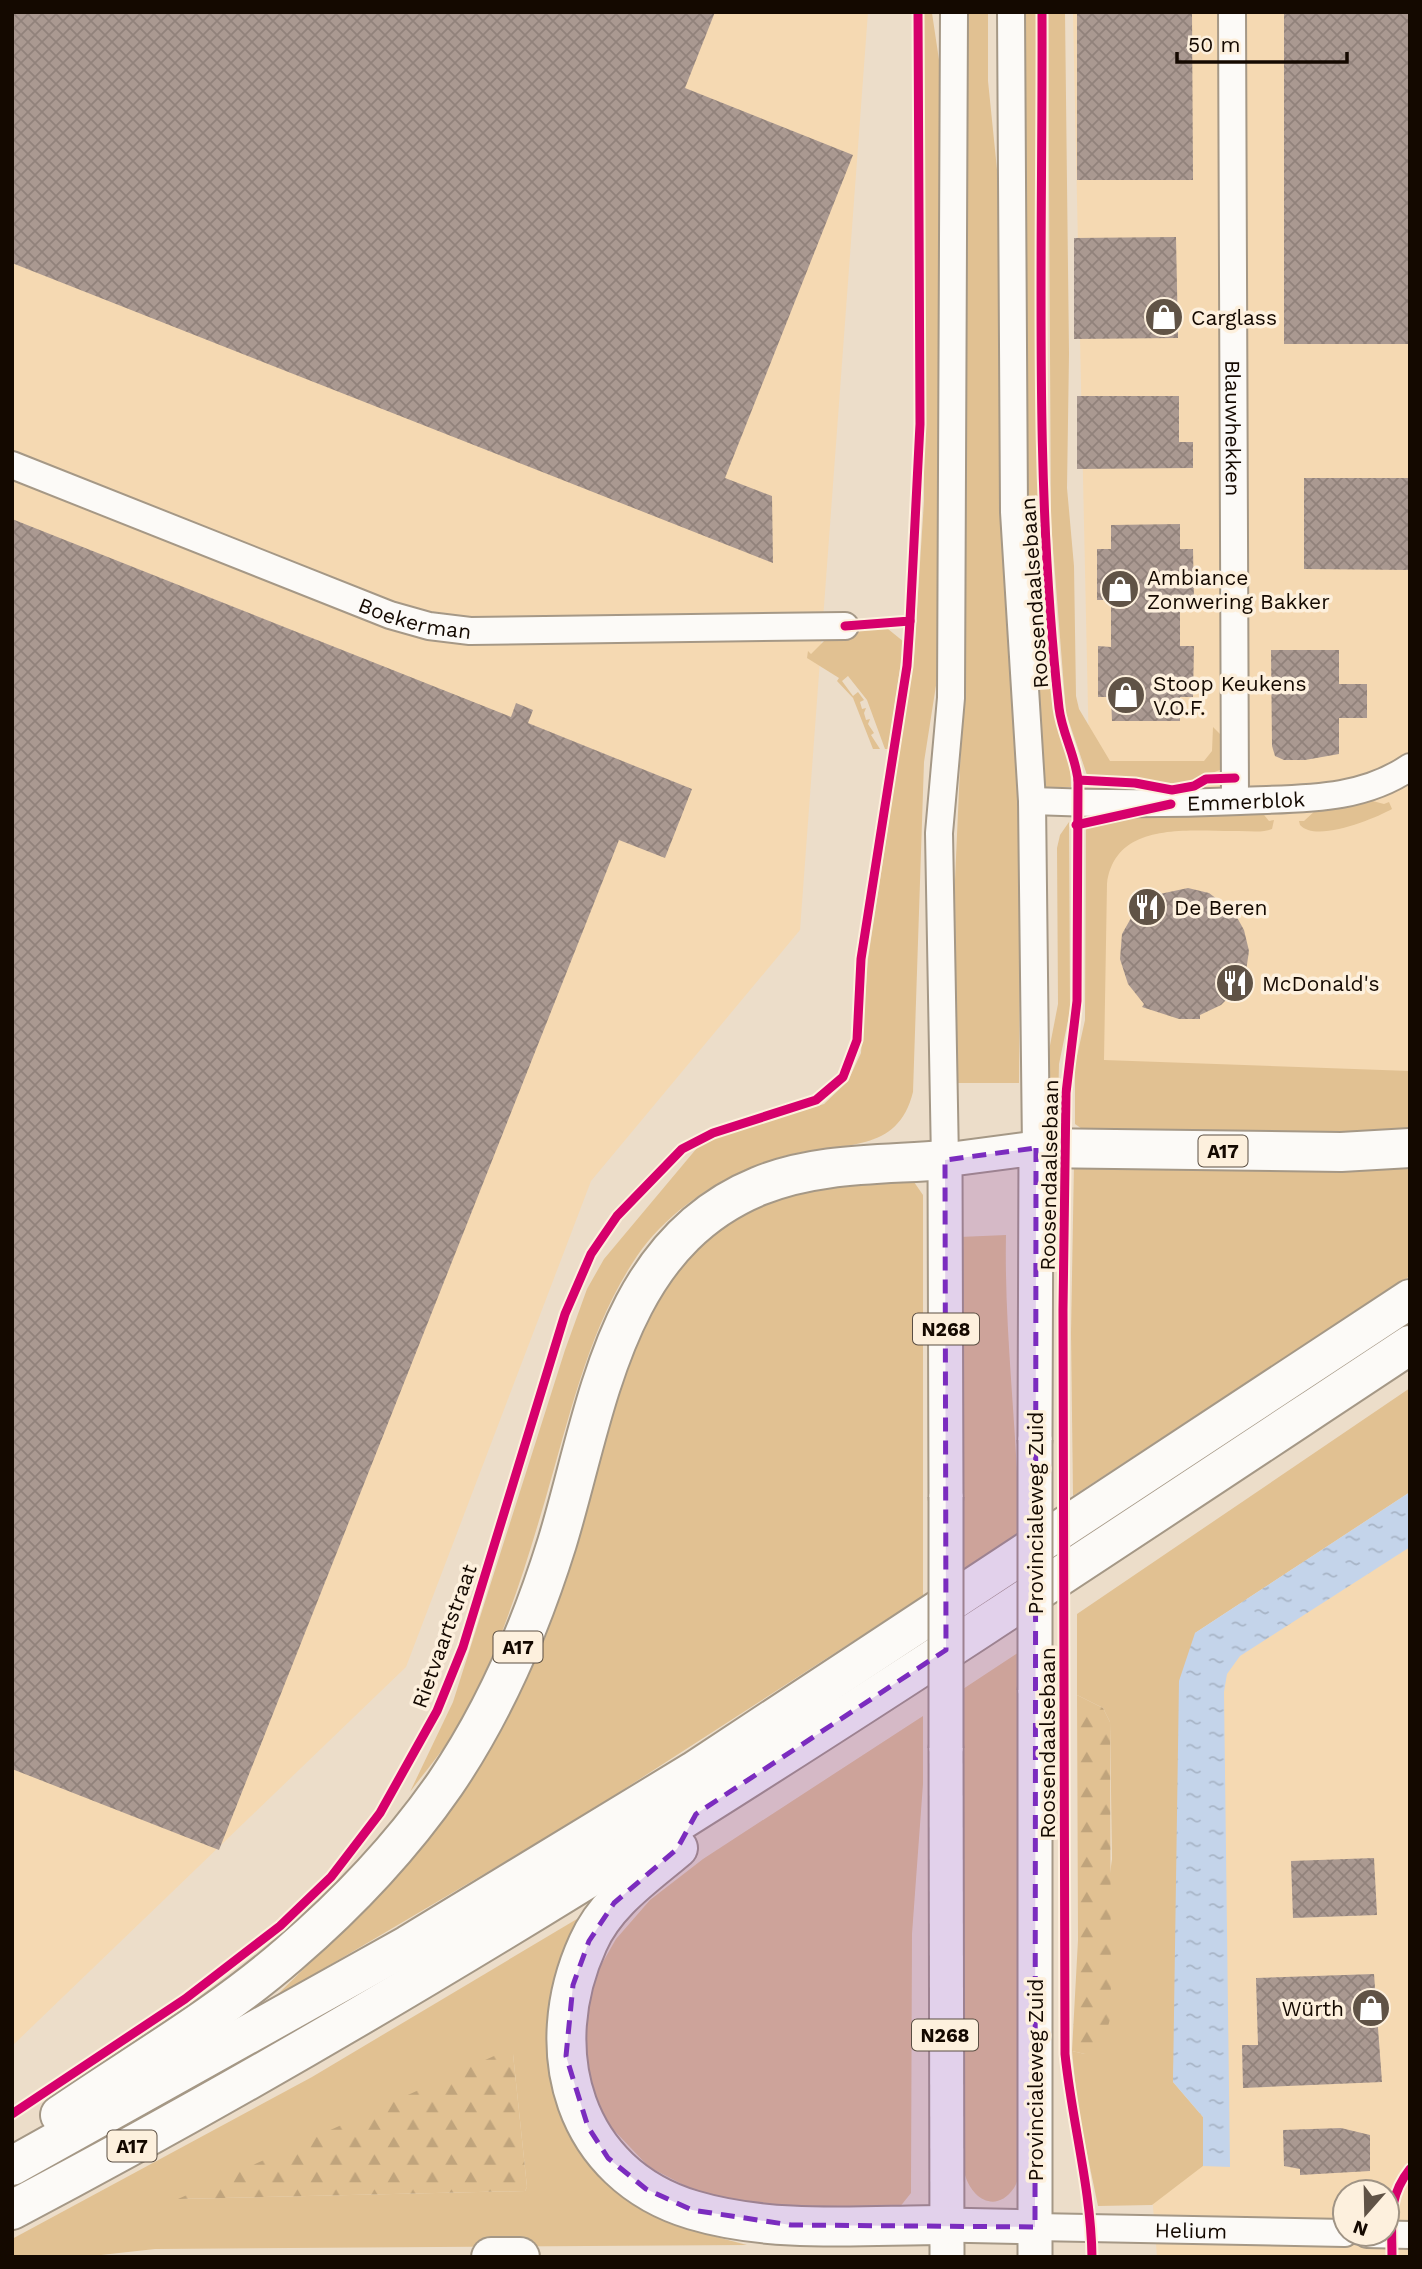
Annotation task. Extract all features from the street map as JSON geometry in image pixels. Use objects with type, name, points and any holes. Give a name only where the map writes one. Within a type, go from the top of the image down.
[{"type":"highway","name":"A17","points":[[1036,1148],[1341,1152],[1410,1148]]},
{"type":"highway","name":"A17","points":[[12,2154],[55,2119],[195,2024],[289,1955],[361,1884],[413,1826],[445,1783],[472,1740],[515,1654],[556,1545],[611,1352],[636,1297],[685,1234],[718,1209],[758,1186],[812,1170],[945,1160]]},
{"type":"highway","name":"A17","points":[[12,2166],[408,1945],[694,1771],[1410,1299]]},
{"type":"highway","name":"A17","points":[[12,2210],[124,2150],[429,1977],[696,1814],[1410,1345]]},
{"type":"highway","name":"A17","points":[[696,1814],[677,1849],[653,1866],[614,1903],[589,1941],[573,1985],[565,2020],[566,2056],[572,2089],[587,2127],[608,2158],[646,2189],[692,2210],[791,2225],[946,2241]]},
{"type":"highway","points":[[491,2257],[520,2257]]},
{"type":"main road","points":[[945,1160],[1036,1148]]},
{"type":"main road","name":"Provincialeweg Zuid","points":[[1035,2242],[1036,1148]]},
{"type":"main road","name":"N268","points":[[945,1160],[946,2241]]},
{"type":"main road","points":[[946,2241],[1035,2242]]},
{"type":"street","name":"N268","points":[[945,1160],[939,832],[951,698],[954,12]]},
{"type":"street","name":"Roosendaalsebaan","points":[[1011,12],[1014,512],[1032,801],[1036,1148]]},
{"type":"street","name":"Blauwhekken","points":[[1232,12],[1235,802]]},
{"type":"street","name":"Boekerman","points":[[12,465],[390,615],[429,626],[470,631],[845,626]]},
{"type":"street","name":"Emmerblok","points":[[1032,801],[1171,804],[1318,799],[1344,795],[1392,779],[1410,767]]},
{"type":"street","name":"Helium","points":[[1035,2242],[1331,2233]]},
{"type":"highlighted area","points":[[1036,1148],[1035,2227],[791,2225],[692,2210],[646,2189],[608,2158],[588,2127],[566,2056],[573,1985],[589,1941],[614,1903],[677,1849],[696,1814],[946,1650],[945,1160]]},
{"type":"shaded area","points":[[12,12],[868,12],[800,930],[591,1181],[406,1667],[12,2046]]},
{"type":"shaded area","points":[[1073,12],[1410,12],[1410,1091],[1096,1081]]},
{"type":"shaded area","points":[[1410,1437],[1410,2257],[1157,2257],[1128,1888],[1200,1687]]},
{"type":"green space","points":[[965,12],[988,12],[988,81],[1000,199],[1021,817],[1019,1083],[956,1083],[955,880],[966,632]]},
{"type":"green space","points":[[1023,12],[1036,12],[1040,523],[1054,712],[1070,758],[1071,787],[1043,787],[1026,524]]},
{"type":"green space","points":[[1048,12],[1065,12],[1069,354],[1067,488],[1074,566],[1076,696],[1079,709],[1110,761],[1204,761],[1212,751],[1213,727],[1221,735],[1220,770],[1180,785],[1087,775],[1066,713],[1051,523]]},
{"type":"green space","points":[[924,13],[932,13],[942,80],[942,647],[924,762],[913,1092],[906,1112],[895,1126],[882,1136],[866,1142],[782,1157],[732,1176],[701,1194],[672,1216],[637,1256],[606,1312],[582,1372],[527,1559],[495,1650],[451,1737],[410,1792],[453,1702],[565,1350],[587,1289],[604,1259],[702,1142],[824,1104],[848,1081],[861,1053],[868,959],[914,656],[924,501]]},
{"type":"green space","points":[[862,629],[888,629],[904,642],[888,749],[885,749],[867,700],[848,676],[842,681],[853,696],[858,692],[864,700],[860,702],[862,709],[866,708],[866,720],[870,719],[868,724],[874,733],[871,735],[880,749],[873,749],[853,698],[837,681],[839,678],[807,658],[808,651],[811,654],[825,640],[850,640]]},
{"type":"green space","points":[[1365,799],[1384,804],[1389,802],[1392,809],[1345,828],[1319,832],[1300,825],[1299,821],[1304,821],[1317,809]]},
{"type":"green space","points":[[1260,810],[1269,821],[1274,820],[1272,829],[1179,831],[1159,834],[1140,839],[1125,848],[1113,863],[1107,884],[1104,1060],[1410,1071],[1410,1137],[1085,1131],[1075,1124],[1075,1065],[1085,1020],[1086,824],[1150,813]]},
{"type":"green space","points":[[1069,822],[1070,1011],[1059,1064],[1058,1106],[1047,1083],[1046,1066],[1058,1004],[1057,848],[1060,835]]},
{"type":"green space","points":[[1074,1163],[1410,1164],[1410,1276],[1073,1496],[1071,1333]]},
{"type":"green space","points":[[898,1176],[914,1182],[923,1195],[923,1596],[584,1815],[274,1998],[327,1946],[460,1783],[657,1284],[721,1225],[762,1203],[806,1190]]},
{"type":"green space","points":[[1006,1235],[1007,1309],[1019,1533],[963,1569],[959,1237]]},
{"type":"green space","points":[[1410,1388],[1410,1492],[1195,1633],[1173,2082],[1203,2117],[1203,2166],[1152,2205],[1098,2206],[1078,2110],[1072,2051],[1085,2054],[1112,1859],[1110,1722],[1103,1708],[1077,1695],[1077,1614]]},
{"type":"green space","points":[[1019,1652],[1021,2166],[1014,2188],[1007,2196],[992,2202],[979,2197],[973,2191],[965,2175],[963,1689]]},
{"type":"green space","points":[[1077,1695],[1103,1708],[1110,1722],[1111,2016],[1096,2047],[1085,2054],[1072,2051],[1078,1940]]},
{"type":"green space","points":[[923,1716],[923,1784],[912,1934],[911,2193],[899,2208],[833,2219],[703,2195],[649,2167],[607,2123],[589,2084],[582,2026],[592,1981],[616,1939],[650,1900],[703,1859]]},
{"type":"green space","points":[[587,1913],[556,2002],[638,2202],[690,2230],[747,2245],[155,2249],[83,2257],[12,2257],[12,2239],[312,2077]],"holes":[[[513,2054],[527,2187],[525,2191],[181,2199]]]},
{"type":"green space","points":[[510,2052],[513,2054],[527,2187],[525,2191],[178,2199],[494,2056]]},
{"type":"water","points":[[1410,1492],[1410,1547],[1240,1656],[1227,1674],[1224,1692],[1230,2167],[1203,2166],[1203,2117],[1173,2082],[1179,1681],[1195,1633]]},
{"type":"building","points":[[12,12],[715,12],[685,88],[853,155],[725,478],[772,496],[773,563],[12,263]]},
{"type":"building","points":[[1077,12],[1192,12],[1193,180],[1077,180]]},
{"type":"building","points":[[1284,12],[1410,12],[1410,344],[1284,344]]},
{"type":"building","points":[[1176,237],[1178,338],[1074,339],[1074,238]]},
{"type":"building","points":[[1077,396],[1179,396],[1179,442],[1193,442],[1193,468],[1077,469]]},
{"type":"building","points":[[1304,478],[1410,478],[1410,570],[1304,569]]},
{"type":"building","points":[[12,519],[511,717],[516,703],[533,710],[528,723],[692,789],[665,858],[619,840],[219,1850],[12,1769]]},
{"type":"building","points":[[1180,524],[1180,549],[1193,549],[1194,600],[1180,599],[1180,646],[1194,646],[1193,697],[1180,697],[1180,721],[1112,721],[1111,697],[1098,697],[1098,646],[1111,647],[1111,600],[1097,600],[1097,549],[1111,549],[1111,525]]},
{"type":"building","points":[[1271,650],[1339,650],[1339,684],[1367,684],[1367,718],[1339,718],[1339,754],[1305,760],[1284,760],[1275,756],[1272,746]]},
{"type":"building","points":[[1188,888],[1209,893],[1234,912],[1244,930],[1249,951],[1246,971],[1236,990],[1221,1005],[1200,1015],[1200,1019],[1179,1019],[1142,1007],[1144,1004],[1128,984],[1120,959],[1122,934],[1135,911],[1155,895]]},
{"type":"building","points":[[1374,1858],[1377,1915],[1293,1918],[1291,1861]]},
{"type":"building","points":[[1374,1974],[1382,2082],[1243,2088],[1242,2045],[1258,2045],[1256,1978]]},
{"type":"building","points":[[1341,2128],[1370,2135],[1370,2171],[1300,2175],[1300,2169],[1284,2166],[1283,2130]]},
{"type":"cycle path","points":[[845,626],[910,621],[920,424],[918,12]]},
{"type":"cycle path","points":[[1042,12],[1041,361],[1046,535],[1059,708],[1078,780],[1077,1001],[1066,1093],[1063,1310],[1065,2054],[1085,2180],[1092,2257]]},
{"type":"cycle path","name":"Rietvaartstraat","points":[[12,2114],[185,1999],[280,1926],[331,1877],[380,1813],[437,1711],[463,1647],[565,1314],[591,1254],[617,1216],[682,1149],[713,1133],[816,1100],[843,1077],[857,1040],[861,959],[907,666],[910,621]]},
{"type":"cycle path","points":[[1078,780],[1135,783],[1172,790],[1194,786],[1206,779],[1235,778]]},
{"type":"cycle path","points":[[1076,825],[1171,804]]},
{"type":"cycle path","points":[[1392,2257],[1394,2200],[1410,2169]]},
{"type":"place","name":"Carglass","points":[[1164,317]]},
{"type":"place","name":"Ambiance Zonwering Bakker","points":[[1120,589]]},
{"type":"place","name":"Stoop Keukens V.O.F.","points":[[1126,695]]},
{"type":"place","name":"De Beren","points":[[1147,907]]},
{"type":"place","name":"McDonald's","points":[[1235,983]]},
{"type":"place","name":"Würth","points":[[1371,2008]]}]
